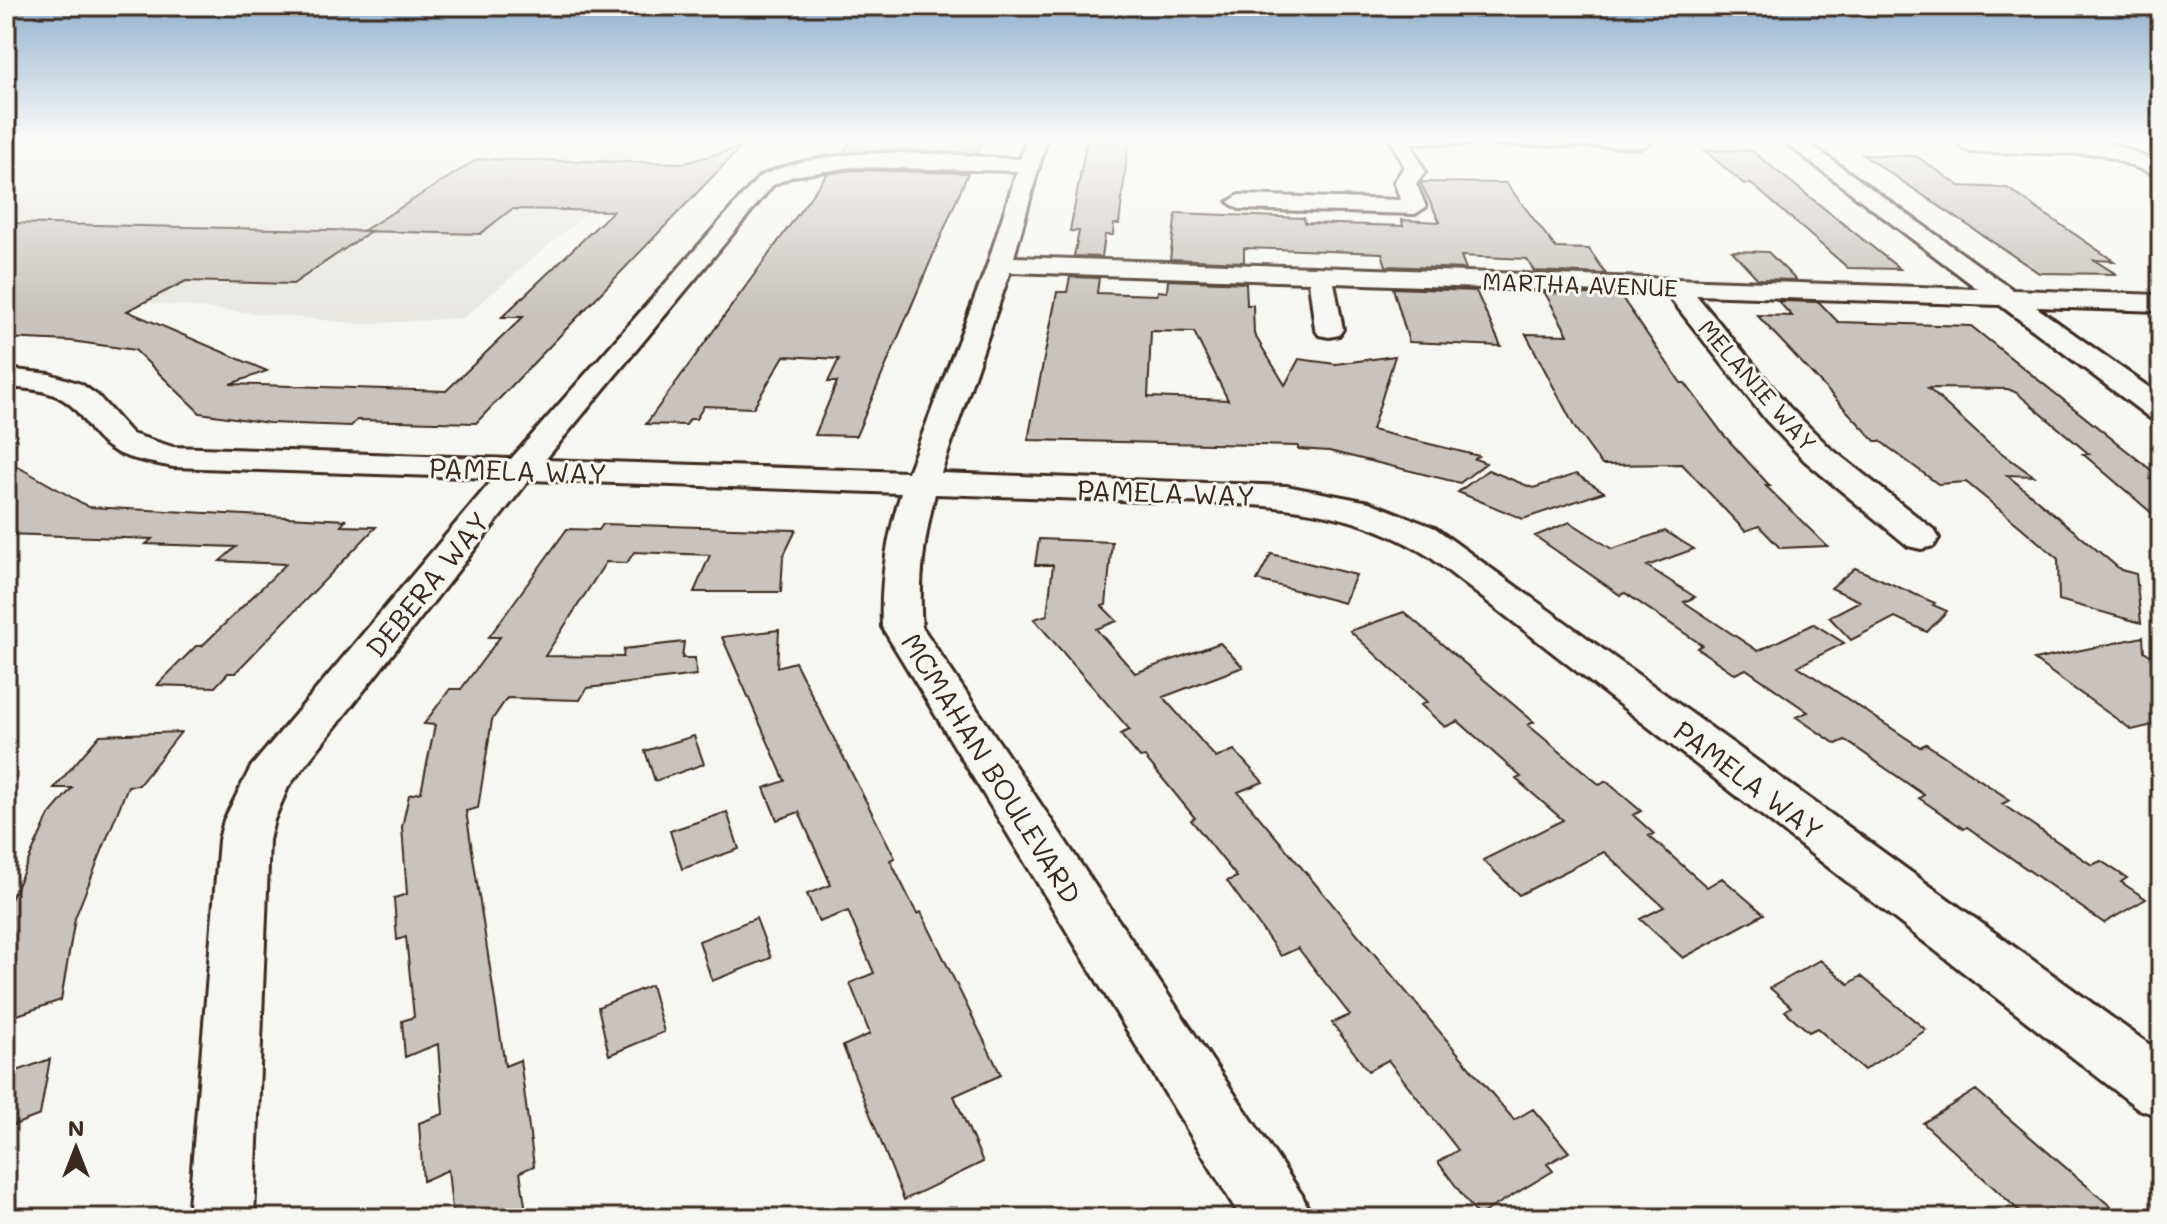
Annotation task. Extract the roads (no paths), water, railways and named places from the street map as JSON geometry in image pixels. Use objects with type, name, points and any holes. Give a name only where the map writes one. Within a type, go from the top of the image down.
[{"type":"street","name":"DEBERA WAY","points":[[221,1218],[237,924],[249,820],[268,779],[519,470],[754,195]]},
{"type":"street","name":"MCMAHAN BOULEVARD","points":[[1019,195],[999,264],[922,484],[898,586],[902,627],[1279,1218]]},
{"type":"street","points":[[1239,202],[1415,207],[1410,195]]},
{"type":"street","points":[[1867,195],[2161,411]]},
{"type":"street","name":"MARTHA AVENUE","points":[[999,264],[2161,303]]},
{"type":"street","points":[[1320,274],[1329,329]]},
{"type":"street","name":"MELANIE WAY","points":[[1676,288],[1777,413],[1817,454],[1921,538]]},
{"type":"street","name":"PAMELA WAY","points":[[6,378],[67,388],[85,401],[109,433],[122,443],[173,457],[1295,497],[1357,508],[1403,525],[1443,549],[2161,1089]]}]
